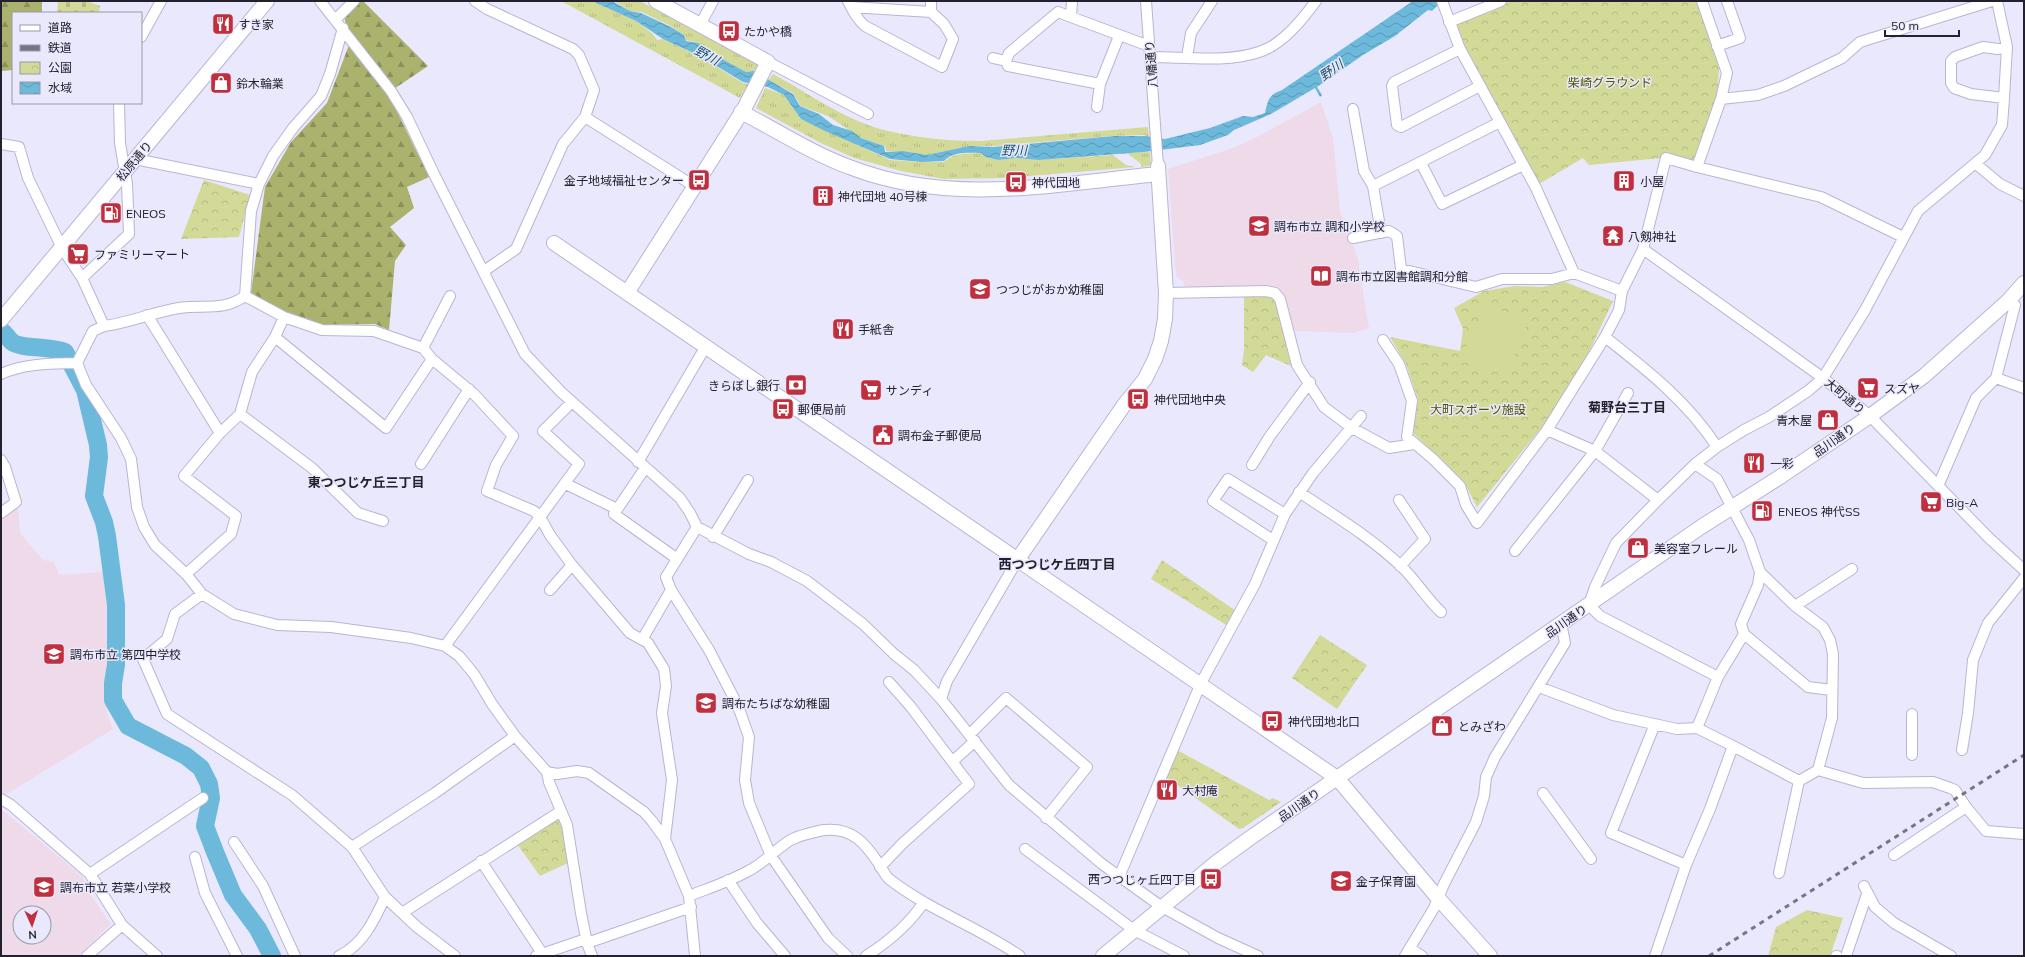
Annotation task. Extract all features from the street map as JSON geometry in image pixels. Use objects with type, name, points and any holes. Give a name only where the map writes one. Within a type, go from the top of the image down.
[{"type":"street","points":[[142,35],[161,1]]},
{"type":"street","name":"松原通り","points":[[1,320],[267,1]]},
{"type":"street","points":[[320,1],[336,19],[391,91],[407,117],[434,174],[525,354],[572,402],[680,498],[690,513],[697,528],[749,554],[771,562],[807,581],[831,598],[914,670],[941,699],[1009,785],[1102,864],[1162,908],[1218,938],[1258,956]]},
{"type":"street","points":[[336,19],[354,1]]},
{"type":"street","points":[[475,1],[487,9],[573,49],[579,55],[594,90],[585,117],[564,144],[516,249],[484,271]]},
{"type":"street","points":[[656,1],[868,114]]},
{"type":"street","points":[[700,25],[713,1]]},
{"type":"street","points":[[931,1],[931,12]]},
{"type":"street","points":[[1071,17],[1072,1]]},
{"type":"street","name":"八幡通り","points":[[1146,1],[1158,170]]},
{"type":"street","points":[[1187,57],[1192,33],[1212,1]]},
{"type":"street","points":[[1151,57],[1235,57],[1260,52],[1275,43],[1290,31],[1316,1]]},
{"type":"street","points":[[1442,1],[1460,49],[1536,188],[1574,273]]},
{"type":"street","points":[[1448,18],[1501,1]]},
{"type":"street","points":[[1697,167],[1721,100],[1727,73],[1702,1]]},
{"type":"street","points":[[1717,46],[1740,38],[1727,1]]},
{"type":"street","points":[[1721,100],[1758,95],[1784,86],[1842,58],[1860,42],[1992,1]]},
{"type":"street","points":[[1718,677],[1600,616],[1589,605],[1595,587],[1616,543],[1695,464],[1744,430],[1769,417],[1808,391],[1823,378],[1865,310],[1918,211],[1985,155],[2002,125],[2006,47],[1997,1]]},
{"type":"street","points":[[850,4],[931,12],[944,24],[953,39],[942,67],[865,26],[857,18],[850,4]]},
{"type":"street","points":[[1100,84],[1008,66],[1006,61],[1009,53],[1058,12],[1149,46]]},
{"type":"street","points":[[343,28],[330,74],[321,96],[293,128],[273,156],[259,184],[251,211],[245,296],[236,303],[204,308],[180,308],[104,326],[93,331],[77,363],[86,385],[121,438],[131,459],[137,507],[144,527],[155,545],[186,574],[202,594],[234,614],[277,625],[331,627],[412,638],[445,646],[459,656],[474,674],[492,704],[515,736],[547,772],[549,782],[567,825],[587,941],[592,956]]},
{"type":"street","points":[[1097,107],[1100,84],[1119,36]]},
{"type":"street","points":[[2004,98],[1972,94],[1954,88],[1951,83],[1951,61],[1955,57],[1983,47],[1998,49],[2006,47]]},
{"type":"street","points":[[1460,49],[1394,82],[1392,86],[1397,125],[1401,127],[1480,86]]},
{"type":"street","points":[[993,58],[1006,61]]},
{"type":"street","points":[[627,293],[743,109],[768,62]]},
{"type":"street","points":[[82,278],[129,234],[125,172],[120,143],[119,104]]},
{"type":"street","points":[[743,109],[842,164],[868,174],[909,184],[965,190],[1001,189],[1158,170],[1166,293],[1162,341],[1155,359],[1145,379],[1124,405],[1018,559],[947,681],[941,699]]},
{"type":"street","points":[[1353,109],[1364,171],[1373,186],[1381,233]]},
{"type":"street","points":[[585,117],[694,186]]},
{"type":"street","points":[[1373,186],[1500,122]]},
{"type":"street","points":[[1,144],[19,147],[28,178],[62,248],[82,278],[104,326]]},
{"type":"street","points":[[1383,340],[1399,364],[1412,401],[1407,437],[1433,459],[1460,486],[1466,505],[1477,523],[1547,430],[1605,337],[1619,310],[1622,291],[1643,249],[1666,158],[1821,197],[1903,237]]},
{"type":"street","points":[[135,159],[259,184]]},
{"type":"street","points":[[1421,163],[1442,204],[1523,165]]},
{"type":"street","points":[[1976,164],[2000,184],[2024,196]]},
{"type":"street","points":[[1353,238],[1389,231],[1397,236],[1401,269],[1476,287],[1502,279],[1552,279],[1574,273],[1622,291]]},
{"type":"street","points":[[554,243],[1337,778],[1438,898],[1490,956]]},
{"type":"street","name":"大町通り","points":[[1643,249],[1823,378],[1870,416],[2023,571]]},
{"type":"street","name":"品川通り","points":[[1103,956],[1250,838],[1561,624],[1870,416],[2016,304],[2024,282]]},
{"type":"street","points":[[1166,293],[1266,291],[1275,293],[1280,299],[1298,365],[1310,382],[1324,407],[1352,428],[1389,448],[1414,444]]},
{"type":"street","points":[[245,296],[284,317],[322,330],[374,331],[423,348],[432,359],[469,389],[513,436],[496,465],[487,491],[534,511],[540,517],[550,535],[572,565],[630,633],[643,638],[658,657],[666,676],[662,713],[672,780],[665,838]]},
{"type":"street","points":[[423,348],[450,296]]},
{"type":"street","points":[[1938,486],[1976,398],[1996,378],[2016,304]]},
{"type":"street","points":[[147,315],[220,433]]},
{"type":"street","points":[[186,574],[232,534],[236,516],[184,476],[220,433],[240,414],[252,372],[275,337],[284,317]]},
{"type":"street","points":[[275,337],[386,428],[432,359]]},
{"type":"street","points":[[1605,337],[1648,371],[1679,400],[1706,430],[1718,447]]},
{"type":"street","points":[[676,558],[614,514],[706,346]]},
{"type":"street","points":[[1,374],[14,368],[35,364],[77,363]]},
{"type":"street","points":[[1996,378],[2024,388]]},
{"type":"street","points":[[1252,465],[1270,436],[1310,382]]},
{"type":"street","points":[[420,464],[432,454],[469,389]]},
{"type":"street","points":[[1515,551],[1595,451],[1628,393]]},
{"type":"street","points":[[445,646],[566,484],[579,464],[543,431],[572,402]]},
{"type":"street","points":[[240,414],[312,468],[358,513],[383,521]]},
{"type":"street","points":[[1119,877],[1201,684],[1255,584],[1285,514],[1313,473],[1361,416]]},
{"type":"street","points":[[1547,430],[1595,451],[1658,500]]},
{"type":"street","points":[[1,460],[5,467],[16,502],[1,513]]},
{"type":"street","points":[[1695,464],[1717,479],[1749,540],[1760,572],[1795,606],[1823,627],[1830,640],[1833,654],[1831,690],[1832,718],[1818,770],[1799,781],[1779,873]]},
{"type":"street","points":[[1274,540],[1213,501],[1228,479],[1285,514]]},
{"type":"street","points":[[713,537],[748,480]]},
{"type":"street","points":[[566,484],[617,509]]},
{"type":"street","points":[[1299,492],[1378,545],[1400,566],[1428,600],[1441,612]]},
{"type":"street","points":[[1399,500],[1426,539],[1400,566]]},
{"type":"street","points":[[697,528],[676,558],[666,577],[671,590],[717,664],[738,706],[749,737],[745,780],[749,803],[771,856],[828,938],[847,956]]},
{"type":"street","points":[[550,590],[572,565]]},
{"type":"street","points":[[1795,606],[1852,569]]},
{"type":"street","points":[[1962,750],[1968,713],[1973,660],[1988,623],[2023,571]]},
{"type":"street","points":[[1760,572],[1758,585],[1741,624],[1744,634],[1808,687],[1831,690]]},
{"type":"street","points":[[643,638],[671,590]]},
{"type":"street","points":[[202,594],[175,614],[167,639],[143,659],[167,714],[292,795],[352,848],[385,897],[402,913],[455,956]]},
{"type":"street","points":[[1422,956],[1408,952],[1434,908],[1476,822],[1484,796],[1486,777],[1495,757],[1565,643],[1561,624]]},
{"type":"street","points":[[1697,728],[1718,677],[1744,634]]},
{"type":"street","points":[[880,867],[903,843],[969,784],[911,707],[889,682]]},
{"type":"street","points":[[1539,687],[1613,715],[1677,730],[1697,728],[1799,781]]},
{"type":"street","points":[[953,761],[1006,698],[1087,767],[1046,818]]},
{"type":"street","points":[[1912,714],[1912,755]]},
{"type":"street","points":[[1655,724],[1611,833],[1686,865]]},
{"type":"street","points":[[352,848],[435,793],[515,736]]},
{"type":"street","points":[[1655,956],[1686,865],[1710,809],[1733,746]]},
{"type":"street","points":[[1818,770],[1863,783],[1933,782],[1955,790],[1966,807],[1986,831],[2024,834]]},
{"type":"street","points":[[547,772],[556,774],[577,771],[589,773],[644,812],[665,838],[689,896],[695,956]]},
{"type":"street","points":[[1543,793],[1591,859]]},
{"type":"street","points":[[90,874],[203,798]]},
{"type":"street","points":[[1,799],[12,805],[90,874],[122,925],[157,956]]},
{"type":"street","points":[[1894,855],[1966,807]]},
{"type":"street","points":[[402,913],[561,811]]},
{"type":"street","points":[[689,896],[751,870],[790,840],[824,830],[837,831],[851,834],[860,839],[866,845],[888,878],[924,902],[1004,945],[1020,956]]},
{"type":"street","points":[[234,842],[263,886],[296,956]]},
{"type":"street","points":[[1025,849],[1134,930],[1184,956]]},
{"type":"street","points":[[195,857],[206,893],[237,956]]},
{"type":"street","points":[[481,861],[539,954],[587,941],[691,907]]},
{"type":"street","points":[[728,880],[757,923],[785,956]]},
{"type":"street","points":[[1846,956],[1866,890],[1875,906],[1894,922],[1951,956]]},
{"type":"street","points":[[346,955],[374,922],[385,897]]},
{"type":"street","points":[[866,956],[876,949],[916,913],[924,902]]},
{"type":"street","points":[[87,956],[122,925]]},
{"type":"shaded area","name":"調布市立 調和小学校","points":[[1321,102],[1333,138],[1340,211],[1358,259],[1369,328],[1354,333],[1295,331],[1289,326],[1285,298],[1282,292],[1274,287],[1185,288],[1183,281],[1176,276],[1168,169],[1230,149],[1259,136]]},
{"type":"shaded area","name":"調布市立 第四中学校","points":[[18,507],[20,533],[43,560],[54,562],[59,575],[103,572],[108,612],[107,713],[113,729],[5,795],[1,793],[1,519]]},
{"type":"shaded area","name":"調布市立 若葉小学校","points":[[1,809],[82,876],[93,899],[111,924],[78,956],[1,956]]},
{"type":"green space","points":[[1,1],[42,1],[42,12],[12,12],[12,70],[1,71]]},
{"type":"green space","points":[[58,1],[87,1],[100,6],[99,12],[57,12]]},
{"type":"green space","points":[[358,1],[363,1],[428,66],[388,93],[429,177],[407,187],[414,208],[390,227],[406,245],[395,261],[389,330],[375,324],[324,325],[284,311],[251,293],[265,187],[291,142],[327,103],[349,45],[344,14]]},
{"type":"green space","points":[[561,1],[592,1],[636,21],[653,34],[657,40],[663,39],[699,56],[743,83],[748,84],[740,98]]},
{"type":"green space","points":[[614,1],[640,1],[758,65],[754,71],[746,72],[713,54],[698,43],[686,40],[684,35],[671,26],[642,12],[630,11]]},
{"type":"green space","name":"柴崎グラウンド","points":[[1511,1],[1698,1],[1719,69],[1717,97],[1695,161],[1672,155],[1661,158],[1589,165],[1583,158],[1539,184],[1456,29],[1458,22]]},
{"type":"green space","points":[[773,74],[855,120],[869,126],[908,135],[945,140],[981,141],[1148,127],[1149,137],[1144,135],[1112,136],[993,146],[970,146],[927,155],[903,151],[886,151],[885,146],[861,138],[828,116],[801,106],[793,93],[769,80]]},
{"type":"green space","points":[[765,88],[784,95],[801,119],[890,160],[944,162],[957,155],[981,153],[986,157],[998,160],[1017,158],[1039,160],[1113,155],[1126,165],[1135,167],[1008,178],[944,179],[901,171],[854,158],[821,143],[756,108]]},
{"type":"green space","points":[[1150,152],[1151,164],[1149,166],[1141,167],[1141,164],[1127,153]]},
{"type":"green space","points":[[204,180],[250,195],[239,237],[181,239]]},
{"type":"green space","name":"大町スポーツ施設","points":[[1565,282],[1613,301],[1588,354],[1550,417],[1477,507],[1464,482],[1413,433],[1418,399],[1406,364],[1390,337],[1460,351],[1463,329],[1454,308],[1484,291],[1515,286],[1542,287]]},
{"type":"green space","points":[[1244,296],[1271,296],[1277,303],[1291,366],[1266,355],[1253,372],[1242,365],[1244,350]]},
{"type":"green space","points":[[1485,304],[1528,321],[1506,376],[1462,358]]},
{"type":"green space","points":[[1162,560],[1236,611],[1228,626],[1151,579]]},
{"type":"green space","points":[[1320,635],[1367,665],[1337,709],[1292,678]]},
{"type":"green space","points":[[1179,751],[1269,800],[1273,798],[1281,802],[1243,828],[1239,829],[1166,777],[1176,754]]},
{"type":"green space","points":[[561,818],[570,862],[540,876],[517,844]]},
{"type":"green space","points":[[1807,910],[1843,918],[1830,956],[1768,956],[1776,927]]},
{"type":"water","name":"野川","points":[[592,1],[612,1],[630,11],[641,13],[671,27],[684,35],[686,41],[698,43],[713,54],[746,72],[754,71],[793,94],[800,106],[819,114],[833,125],[852,131],[861,138],[884,146],[885,152],[903,151],[927,155],[969,146],[993,147],[1114,136],[1144,136],[1165,139],[1210,128],[1243,116],[1253,117],[1265,113],[1268,101],[1274,94],[1413,1],[1442,1],[1432,11],[1428,10],[1395,36],[1363,55],[1317,87],[1322,95],[1320,97],[1315,88],[1271,114],[1234,130],[1228,135],[1200,145],[1144,152],[1039,160],[1017,158],[998,160],[986,157],[981,153],[966,153],[957,154],[944,161],[922,162],[890,159],[825,131],[801,119],[784,95],[768,87],[743,82],[700,56],[663,39],[636,21]]},
{"type":"waterway","points":[[3,332],[12,342],[22,346],[65,352],[85,390],[98,445],[99,457],[94,496],[104,522],[107,536],[116,605],[116,665],[113,683],[113,700],[128,726],[186,756],[201,768],[209,784],[211,798],[205,826],[233,895],[258,929],[272,956]]},
{"type":"railway","points":[[1709,956],[2024,755]]},
{"type":"place","name":"すき家","points":[[223,24]]},
{"type":"place","name":"たかや橋","points":[[729,31]]},
{"type":"place","name":"鈴木輪業","points":[[221,83]]},
{"type":"place","name":"金子地域福祉センター","points":[[699,180]]},
{"type":"place","name":"小屋","points":[[1624,181]]},
{"type":"place","name":"神代団地","points":[[1016,182]]},
{"type":"place","name":"神代団地 40号棟","points":[[823,196]]},
{"type":"place","name":"ENEOS","points":[[111,213]]},
{"type":"place","name":"調布市立 調和小学校","points":[[1259,226]]},
{"type":"place","name":"八剱神社","points":[[1613,236]]},
{"type":"place","name":"ファミリーマート","points":[[78,254]]},
{"type":"place","name":"調布市立図書館調和分館","points":[[1321,276]]},
{"type":"place","name":"つつじがおか幼稚園","points":[[980,289]]},
{"type":"place","name":"手紙舎","points":[[843,329]]},
{"type":"place","name":"きらぼし銀行","points":[[796,385]]},
{"type":"place","name":"スズヤ","points":[[1868,388]]},
{"type":"place","name":"サンディ","points":[[871,390]]},
{"type":"place","name":"神代団地中央","points":[[1138,399]]},
{"type":"place","name":"郵便局前","points":[[783,409]]},
{"type":"place","name":"青木屋","points":[[1828,420]]},
{"type":"place","name":"調布金子郵便局","points":[[883,435]]},
{"type":"place","name":"一彩","points":[[1754,463]]},
{"type":"place","name":"Big-A","points":[[1931,502]]},
{"type":"place","name":"ENEOS 神代SS","points":[[1762,511]]},
{"type":"place","name":"美容室フレール","points":[[1638,548]]},
{"type":"place","name":"調布市立 第四中学校","points":[[54,654]]},
{"type":"place","name":"調布たちばな幼稚園","points":[[706,703]]},
{"type":"place","name":"神代団地北口","points":[[1272,721]]},
{"type":"place","name":"とみざわ","points":[[1442,726]]},
{"type":"place","name":"大村庵","points":[[1167,790]]},
{"type":"place","name":"西つつじヶ丘四丁目","points":[[1211,879]]},
{"type":"place","name":"金子保育園","points":[[1341,881]]},
{"type":"place","name":"調布市立 若葉小学校","points":[[44,887]]},
{"type":"district","name":"菊野台三丁目","points":[[1627,407]]},
{"type":"district","name":"東つつじケ丘三丁目","points":[[366,482]]},
{"type":"district","name":"西つつじケ丘四丁目","points":[[1057,564]]}]
